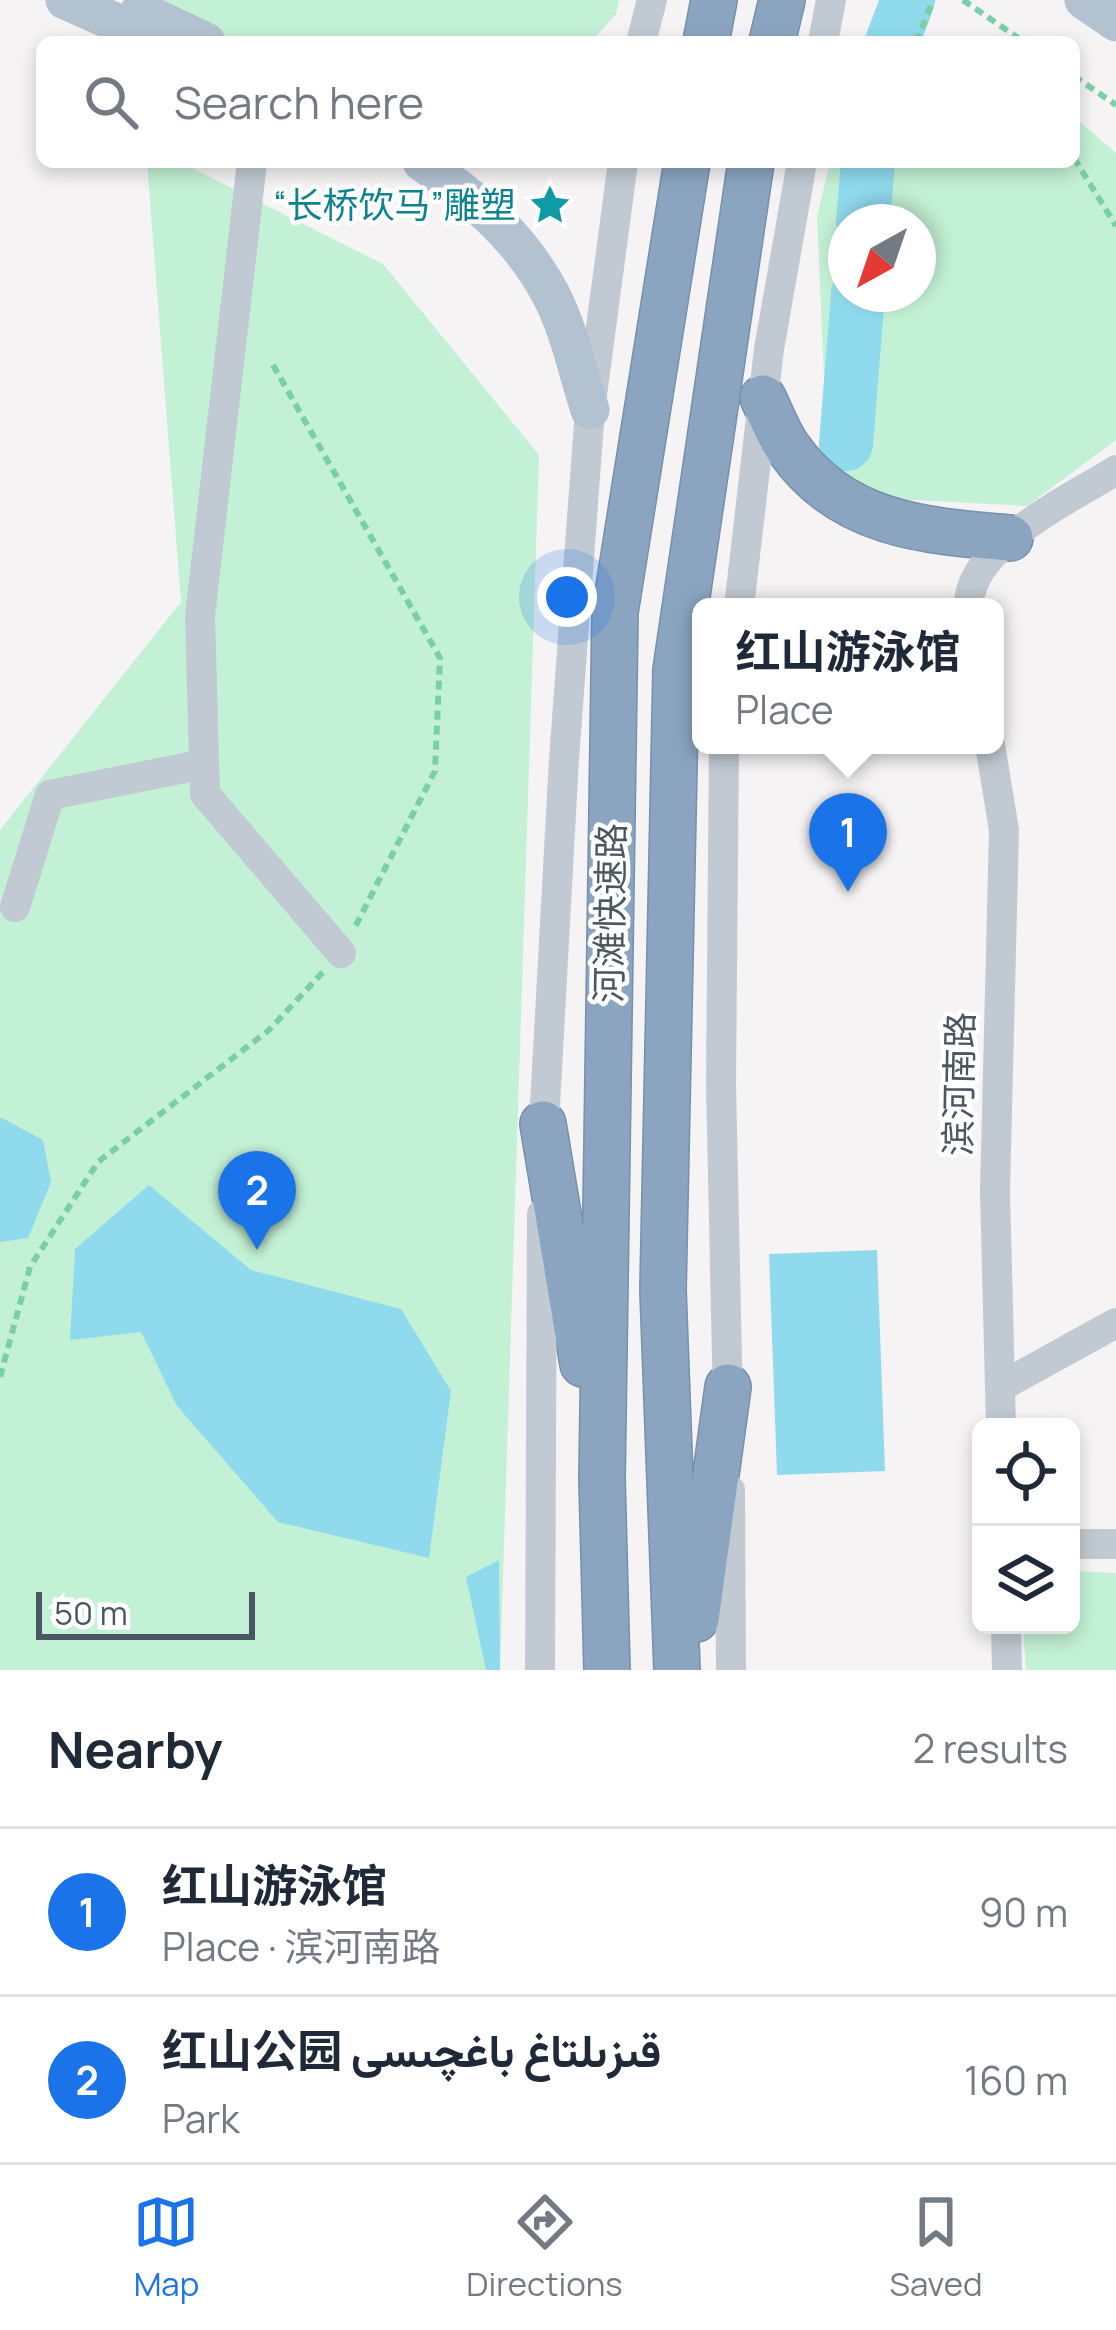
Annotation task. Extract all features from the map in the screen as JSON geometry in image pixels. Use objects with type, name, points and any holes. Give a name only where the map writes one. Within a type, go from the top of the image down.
[{"type":"highway","points":[[707,36],[714,0]]},
{"type":"highway","points":[[773,36],[782,0]]},
{"type":"highway","name":"河滩快速路","points":[[607,1670],[602,1479],[615,612],[686,168]]},
{"type":"highway","name":"河滩快速路","points":[[676,1670],[663,1289],[676,670],[750,168]]},
{"type":"highway","points":[[763,398],[787,448],[824,489],[872,518],[926,531],[1010,538]]},
{"type":"highway","points":[[543,1124],[602,1479]]},
{"type":"highway","points":[[689,1670],[728,1387]]},
{"type":"main road","points":[[65,0],[146,36]]},
{"type":"main road","points":[[113,0],[193,36]]},
{"type":"main road","points":[[1084,0],[1116,22]]},
{"type":"main road","points":[[430,168],[514,236],[553,298],[590,410]]},
{"type":"street","points":[[643,36],[652,0]]},
{"type":"street","points":[[824,36],[831,0]]},
{"type":"street","points":[[251,168],[200,616],[205,794],[341,953]]},
{"type":"street","points":[[540,1670],[543,1124],[590,410],[622,168]]},
{"type":"street","points":[[740,598],[763,398],[801,168]]},
{"type":"street","points":[[969,598],[981,564],[1010,538],[1116,470]]},
{"type":"street","points":[[724,754],[721,1083],[733,1600],[730,1670]]},
{"type":"street","name":"滨河南路","points":[[991,754],[1004,830],[995,1191],[1001,1418]]},
{"type":"street","points":[[15,907],[50,795],[204,764]]},
{"type":"street","points":[[1000,1387],[1116,1322]]},
{"type":"street","points":[[1080,1544],[1116,1544]]},
{"type":"street","points":[[1006,1634],[1007,1670]]},
{"type":"path","points":[[918,36],[933,0]]},
{"type":"path","points":[[963,0],[1015,36]]},
{"type":"path","points":[[1080,80],[1116,105]]},
{"type":"path","points":[[1080,168],[1116,226]]},
{"type":"path","points":[[0,1377],[30,1267],[98,1162],[269,1030],[341,953],[436,772],[440,658],[273,365]]},
{"type":"green space","points":[[140,0],[619,0],[616,14],[596,36],[217,36]]},
{"type":"green space","points":[[1080,122],[1116,153],[1116,440],[1027,506],[857,497],[827,447],[817,217],[829,168],[1080,168]]},
{"type":"green space","points":[[147,168],[192,168],[383,264],[539,455],[500,1670],[0,1670],[0,830],[181,602]]},
{"type":"green space","points":[[1080,1571],[1116,1573],[1116,1670],[1026,1670],[1024,1634],[1080,1634]]},
{"type":"water","points":[[0,1117],[43,1140],[51,1182],[28,1238],[0,1242]]},
{"type":"water","points":[[149,1185],[251,1270],[401,1309],[451,1391],[429,1558],[278,1522],[177,1406],[141,1332],[70,1340],[75,1249]]},
{"type":"water","points":[[877,1250],[885,1471],[777,1475],[769,1254]]},
{"type":"water","points":[[499,1560],[500,1670],[486,1670],[466,1577]]},
{"type":"waterway","points":[[894,36],[908,0]]},
{"type":"waterway","points":[[864,204],[868,168]]},
{"type":"waterway","points":[[846,444],[857,312]]},
{"type":"place","name":"“长桥饮马”雕塑","points":[[550,205]]},
{"type":"place","name":"红山游泳馆","points":[[848,892]]},
{"type":"place","name":"红山公园 قىزىلتاغ باغچىسى","points":[[257,1250]]}]
